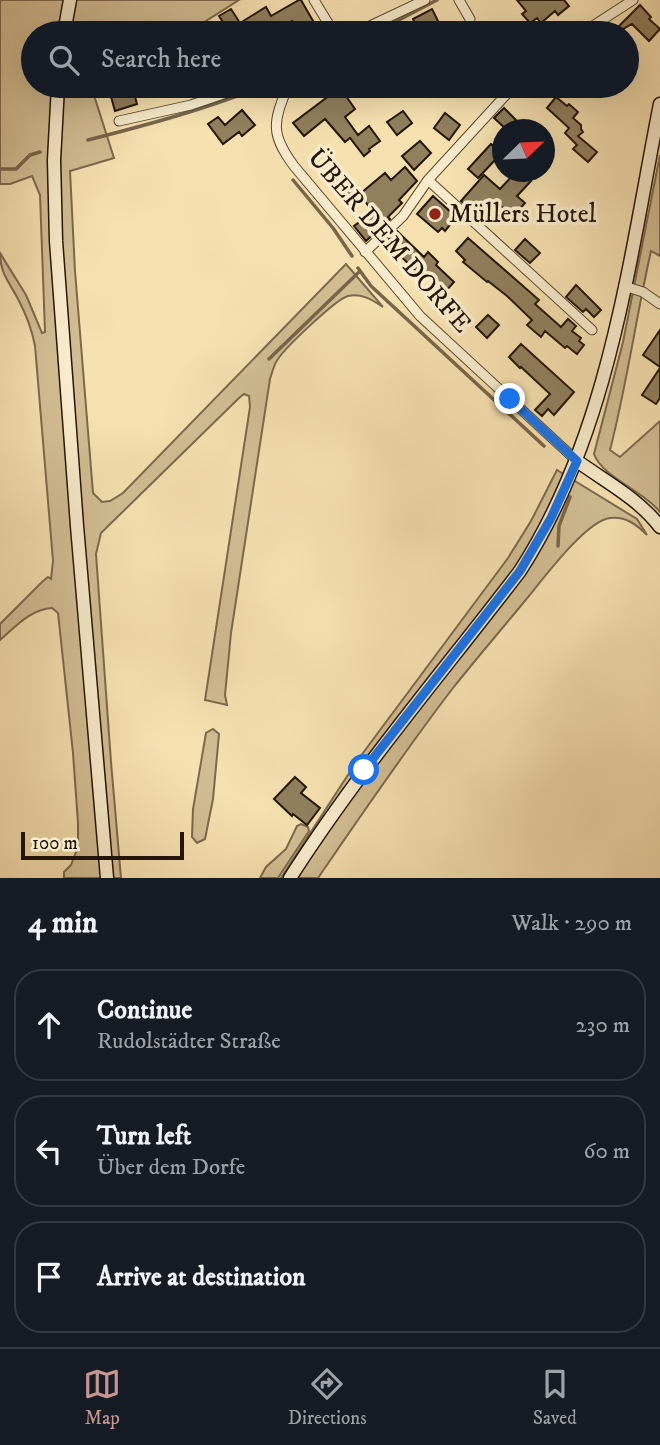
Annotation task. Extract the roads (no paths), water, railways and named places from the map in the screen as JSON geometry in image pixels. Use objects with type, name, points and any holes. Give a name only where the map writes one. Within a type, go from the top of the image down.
[{"type":"street","points":[[66,21],[70,0]]},
{"type":"street","points":[[314,0],[327,21]]},
{"type":"street","points":[[380,21],[425,0]]},
{"type":"street","points":[[459,0],[470,19]]},
{"type":"street","points":[[601,21],[633,0]]},
{"type":"street","points":[[57,98],[54,160],[56,241],[107,878]]},
{"type":"street","points":[[119,121],[212,98]]},
{"type":"street","name":"ÜBER DEM DORFE","points":[[284,98],[276,127],[278,140],[294,166],[420,316],[577,461]]},
{"type":"street","points":[[365,252],[403,216],[428,180],[503,98]]},
{"type":"street","points":[[290,878],[364,770],[520,571],[551,518],[577,461],[593,414],[624,286],[660,104]]},
{"type":"street","points":[[428,180],[592,330]]},
{"type":"street","points":[[624,286],[643,292],[660,304]]},
{"type":"street","points":[[577,461],[639,505],[660,527]]},
{"type":"waterway","points":[[397,21],[437,0]]},
{"type":"waterway","points":[[88,140],[231,98]]},
{"type":"waterway","points":[[0,169],[16,169],[30,155],[40,152]]},
{"type":"waterway","points":[[293,180],[333,228],[352,256]]},
{"type":"waterway","points":[[358,268],[371,286],[544,446]]},
{"type":"waterway","points":[[269,359],[360,271]]},
{"type":"waterway","points":[[558,546],[559,526],[570,497]]},
{"type":"place","name":"Müllers Hotel","points":[[435,214]]}]
